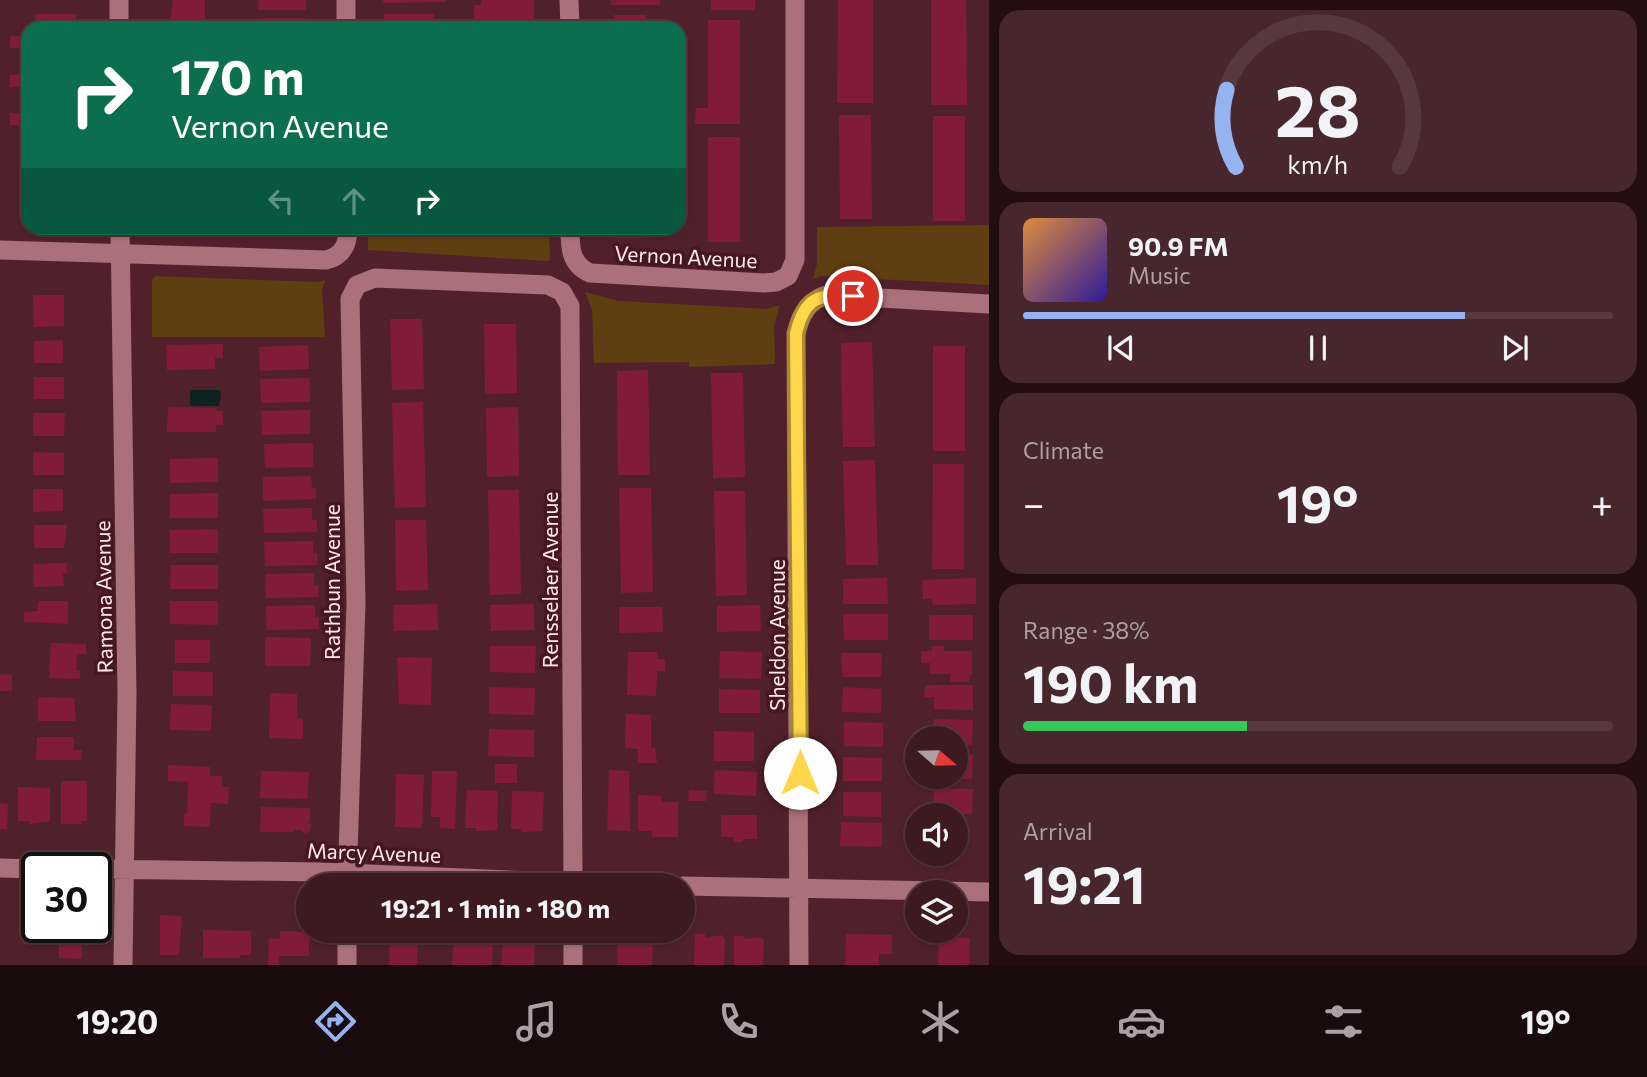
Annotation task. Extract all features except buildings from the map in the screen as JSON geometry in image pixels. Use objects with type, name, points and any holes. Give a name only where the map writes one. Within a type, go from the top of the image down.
[{"type":"street","points":[[119,0],[119,21]]},
{"type":"street","points":[[346,0],[346,21]]},
{"type":"street","points":[[569,0],[570,21]]},
{"type":"street","name":"Vernon Avenue","points":[[570,235],[570,252],[582,270],[600,275],[764,283],[776,282],[788,276],[795,260],[795,0]]},
{"type":"street","name":"Ramona Avenue","points":[[120,235],[127,694],[123,965]]},
{"type":"street","points":[[0,250],[323,260],[338,255],[347,235]]},
{"type":"street","name":"Rathbun Avenue","points":[[347,873],[356,603],[350,299],[354,288],[361,281],[375,278],[548,285]]},
{"type":"street","name":"Rensselaer Avenue","points":[[548,285],[562,292],[570,306],[573,873]]},
{"type":"street","name":"Sheldon Avenue","points":[[799,965],[796,334],[799,319],[815,298],[827,295],[989,304]]},
{"type":"street","points":[[0,868],[21,869]]},
{"type":"street","name":"Marcy Avenue","points":[[112,869],[296,877]]},
{"type":"street","points":[[695,886],[989,892]]},
{"type":"street","points":[[347,943],[347,965]]},
{"type":"street","points":[[573,943],[573,965]]},
{"type":"shaded area","points":[[989,225],[989,285],[820,276],[813,279],[817,264],[817,227]]},
{"type":"shaded area","points":[[368,235],[549,235],[550,259],[548,261],[368,250]]},
{"type":"shaded area","points":[[155,276],[317,282],[325,280],[322,290],[325,337],[152,337],[152,280]]},
{"type":"shaded area","points":[[585,292],[618,301],[767,309],[780,305],[774,326],[775,364],[689,367],[689,362],[594,363],[592,309]]},
{"type":"water","points":[[190,390],[219,390],[219,406],[190,406]]},
{"type":"route","points":[[800,773],[796,334],[799,319],[815,298],[827,295],[853,296]]}]
